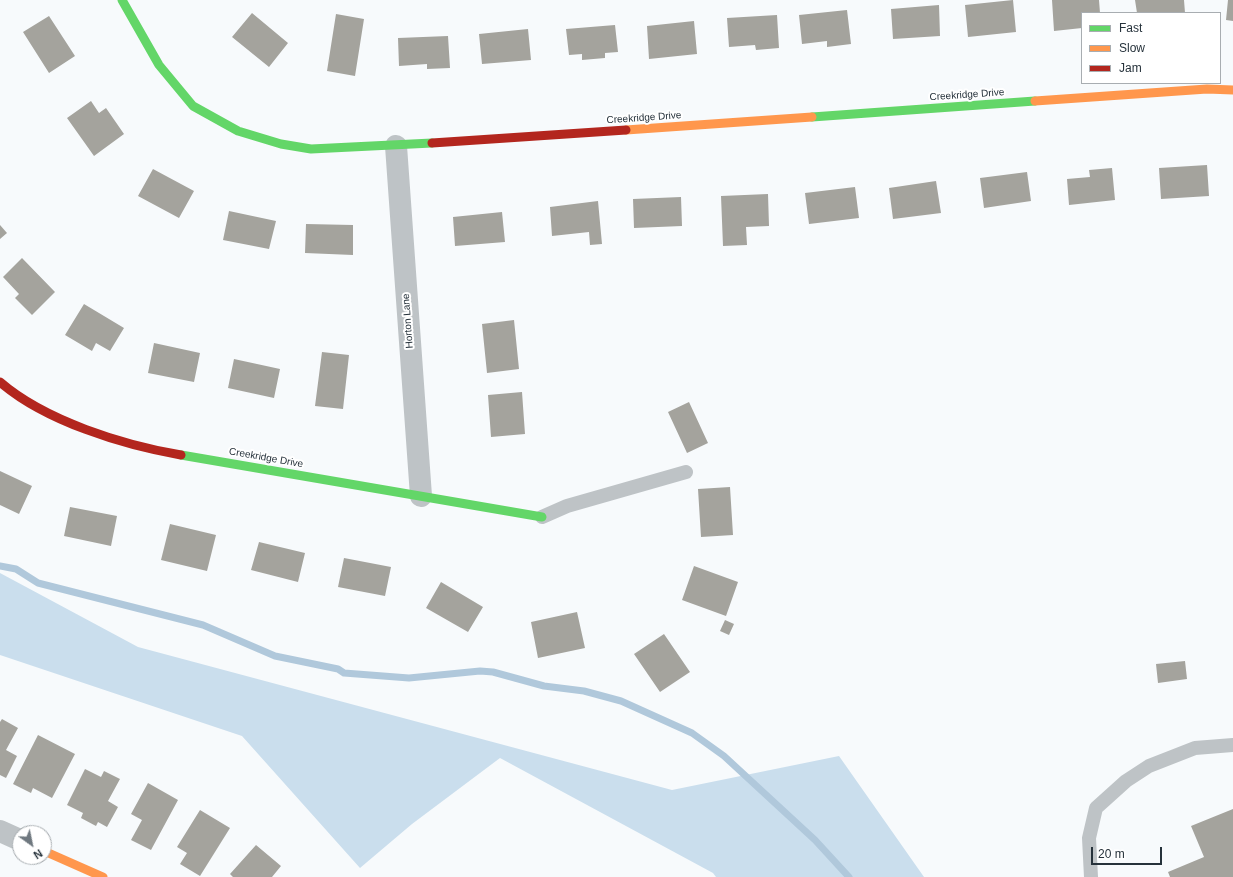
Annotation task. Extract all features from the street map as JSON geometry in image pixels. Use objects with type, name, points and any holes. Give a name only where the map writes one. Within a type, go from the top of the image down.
[{"type":"street","name":"Creekridge Drive","points":[[122,0],[159,65],[193,106],[238,131],[281,144],[311,149],[396,146],[1207,89],[1233,90]]},
{"type":"street","name":"Horton Lane","points":[[396,146],[421,496]]},
{"type":"street","name":"Creekridge Drive","points":[[0,382],[16,396],[77,426],[147,449],[542,517]]},
{"type":"street","points":[[0,831],[12,836]]},
{"type":"street","points":[[52,855],[102,877]]},
{"type":"lane","points":[[542,517],[567,506],[686,472]]},
{"type":"lane","points":[[1091,877],[1089,838],[1096,808],[1126,781],[1149,766],[1195,748],[1233,745]]},
{"type":"shaded area","points":[[0,573],[138,647],[672,790],[839,756],[924,877],[716,877],[713,873],[500,758],[412,824],[360,868],[242,736],[0,655]]},
{"type":"building","points":[[1013,0],[1016,32],[968,37],[965,5]]},
{"type":"building","points":[[1052,0],[1099,0],[1100,12],[1081,12],[1081,28],[1054,31]]},
{"type":"building","points":[[1135,0],[1184,0],[1185,12],[1137,12]]},
{"type":"building","points":[[1228,0],[1233,0],[1233,21],[1226,20]]},
{"type":"building","points":[[939,5],[940,36],[893,39],[891,9]]},
{"type":"building","points":[[847,10],[851,44],[827,47],[827,41],[802,44],[799,15]]},
{"type":"building","points":[[252,13],[288,43],[269,67],[232,37]]},
{"type":"building","points":[[336,14],[364,19],[355,76],[327,71]]},
{"type":"building","points":[[777,15],[779,48],[756,50],[755,45],[729,47],[727,18]]},
{"type":"building","points":[[49,16],[75,56],[49,73],[23,32]]},
{"type":"building","points":[[694,21],[697,54],[649,59],[647,26]]},
{"type":"building","points":[[615,25],[618,52],[605,53],[605,58],[582,60],[582,54],[569,55],[566,29]]},
{"type":"building","points":[[528,29],[531,60],[482,64],[479,34]]},
{"type":"building","points":[[448,36],[450,68],[427,69],[427,64],[399,66],[398,38]]},
{"type":"building","points":[[91,101],[99,113],[106,108],[124,134],[94,156],[67,118]]},
{"type":"building","points":[[1207,165],[1209,196],[1161,199],[1159,168]]},
{"type":"building","points":[[1112,168],[1115,200],[1069,205],[1067,179],[1090,177],[1089,170]]},
{"type":"building","points":[[153,169],[194,191],[179,218],[138,196]]},
{"type":"building","points":[[1027,172],[1031,201],[984,208],[980,178]]},
{"type":"building","points":[[936,181],[941,213],[893,219],[889,188]]},
{"type":"building","points":[[855,187],[859,218],[809,224],[805,193]]},
{"type":"building","points":[[768,194],[769,226],[746,227],[747,245],[723,246],[721,196]]},
{"type":"building","points":[[681,197],[682,226],[634,228],[633,199]]},
{"type":"building","points":[[598,201],[602,244],[590,245],[589,232],[552,236],[550,207]]},
{"type":"building","points":[[229,211],[276,221],[269,249],[223,240]]},
{"type":"building","points":[[502,212],[505,242],[455,246],[453,217]]},
{"type":"building","points":[[306,224],[353,225],[353,255],[305,253]]},
{"type":"building","points":[[0,225],[7,233],[0,239]]},
{"type":"building","points":[[22,258],[55,292],[32,315],[15,298],[19,294],[3,277]]},
{"type":"building","points":[[84,304],[124,328],[110,351],[96,343],[92,351],[65,335]]},
{"type":"building","points":[[514,320],[519,369],[487,373],[482,324]]},
{"type":"building","points":[[154,343],[200,353],[194,382],[148,373]]},
{"type":"building","points":[[322,352],[349,355],[343,409],[315,406]]},
{"type":"building","points":[[234,359],[280,369],[274,398],[228,388]]},
{"type":"building","points":[[522,392],[525,434],[491,437],[488,395]]},
{"type":"building","points":[[689,402],[708,443],[687,453],[668,412]]},
{"type":"building","points":[[0,471],[32,486],[19,514],[0,505]]},
{"type":"building","points":[[730,487],[733,535],[701,537],[698,489]]},
{"type":"building","points":[[70,507],[117,516],[111,546],[64,536]]},
{"type":"building","points":[[170,524],[216,535],[207,571],[161,560]]},
{"type":"building","points":[[259,542],[305,553],[298,582],[251,570]]},
{"type":"building","points":[[344,558],[391,567],[385,596],[338,587]]},
{"type":"building","points":[[694,566],[738,582],[726,616],[682,600]]},
{"type":"building","points":[[441,582],[483,607],[468,632],[426,608]]},
{"type":"building","points":[[577,612],[585,648],[538,658],[531,622]]},
{"type":"building","points":[[725,620],[734,624],[729,635],[720,631]]},
{"type":"building","points":[[664,634],[690,672],[660,692],[634,654]]},
{"type":"building","points":[[1185,661],[1187,679],[1158,683],[1156,664]]},
{"type":"building","points":[[2,719],[18,728],[6,750],[17,756],[6,778],[0,775],[0,722]]},
{"type":"building","points":[[38,735],[75,754],[52,798],[33,788],[31,793],[13,784]]},
{"type":"building","points":[[85,769],[101,777],[104,771],[120,779],[108,801],[118,807],[107,827],[98,822],[96,826],[81,818],[83,813],[67,805]]},
{"type":"building","points":[[148,783],[178,800],[151,850],[131,840],[142,820],[131,814]]},
{"type":"building","points":[[1233,809],[1233,877],[1170,877],[1168,872],[1204,857],[1191,826]]},
{"type":"building","points":[[200,810],[230,828],[200,876],[180,864],[187,853],[177,847]]},
{"type":"building","points":[[256,845],[281,866],[272,877],[233,877],[230,874]]},
{"type":"waterway","points":[[0,566],[16,569],[38,583],[203,625],[275,656],[338,669],[344,673],[409,678],[480,671],[493,672],[544,686],[584,691],[621,701],[692,733],[724,756],[815,840],[849,877]]},
{"type":"traffic: fast","points":[[122,0],[159,65],[193,106],[238,131],[281,144],[311,149],[432,143]]},
{"type":"traffic: fast","points":[[812,117],[1035,101]]},
{"type":"traffic: fast","points":[[181,455],[542,517]]},
{"type":"traffic: slow","points":[[1035,101],[1207,89],[1233,90]]},
{"type":"traffic: slow","points":[[626,130],[812,117]]},
{"type":"traffic: slow","points":[[52,855],[103,877]]},
{"type":"traffic: jam","points":[[432,143],[626,130]]},
{"type":"traffic: jam","points":[[0,382],[18,396],[62,420],[110,438],[158,451],[181,455]]}]
